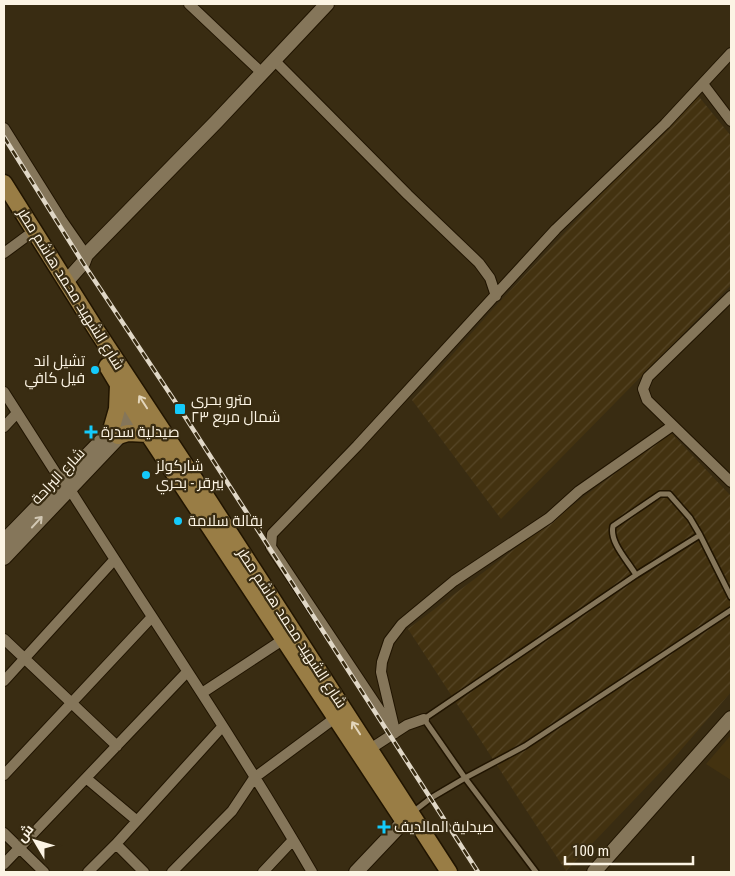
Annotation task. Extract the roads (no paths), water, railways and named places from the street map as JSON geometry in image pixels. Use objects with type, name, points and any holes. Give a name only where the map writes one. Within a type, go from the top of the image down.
[{"type":"main road","name":"شارع الشهيد محمد هاشم مطر","points":[[4,183],[365,752],[408,818],[449,872]]},
{"type":"main road","name":"شارع الشهيد محمد هاشم مطر","points":[[4,201],[98,349],[134,413],[335,718],[365,752]]},
{"type":"main road","points":[[118,385],[115,433],[148,434]]},
{"type":"main road","name":"شارع الشهيد محمد هاشم مطر","points":[[408,818],[436,872]]},
{"type":"street","points":[[189,4],[262,73]]},
{"type":"street","points":[[66,282],[83,263],[86,256],[327,4]]},
{"type":"street","points":[[395,733],[271,548],[270,538],[274,530],[357,446],[562,223],[666,124],[731,53]]},
{"type":"street","points":[[274,60],[401,188],[479,263],[490,278],[496,296]]},
{"type":"street","points":[[703,84],[731,121]]},
{"type":"street","points":[[4,128],[60,219],[86,256]]},
{"type":"street","points":[[4,253],[27,236]]},
{"type":"street","points":[[731,296],[646,380],[643,389],[645,397],[672,426],[731,482]]},
{"type":"street","points":[[4,392],[188,672],[312,872]]},
{"type":"street","points":[[4,427],[17,413]]},
{"type":"street","name":"شارع البراحة","points":[[4,541],[65,485],[134,413]]},
{"type":"street","points":[[395,733],[381,672],[385,651],[395,632],[454,581],[557,512],[579,491],[672,426]]},
{"type":"street","name":"شارع البراحة","points":[[4,558],[65,485]]},
{"type":"street","points":[[4,680],[114,560]]},
{"type":"street","points":[[4,776],[151,618]]},
{"type":"street","points":[[4,639],[117,746]]},
{"type":"street","points":[[202,694],[284,639]]},
{"type":"street","points":[[4,864],[188,672]]},
{"type":"street","points":[[172,872],[232,810],[254,778],[335,718]]},
{"type":"street","points":[[594,872],[731,718]]},
{"type":"street","points":[[365,752],[407,725],[424,719]]},
{"type":"street","points":[[88,872],[116,844],[222,727]]},
{"type":"street","points":[[86,778],[136,820]]},
{"type":"street","points":[[356,872],[408,818]]},
{"type":"street","points":[[4,833],[44,872]]},
{"type":"street","points":[[263,872],[293,840]]},
{"type":"street","points":[[116,844],[144,872]]},
{"type":"lane","points":[[636,574],[614,540],[611,533],[613,526],[660,494],[669,494],[690,518],[731,597]]},
{"type":"lane","points":[[536,872],[465,778],[424,719],[636,574],[700,535]]},
{"type":"lane","points":[[408,818],[431,798],[525,746],[731,610]]},
{"type":"railway","points":[[4,137],[83,263],[180,409],[478,872]]},
{"type":"place","name":"تشيل اند فيل كافي","points":[[95,370]]},
{"type":"place","name":"مترو بحري شمال مربع ٢٣","points":[[180,409]]},
{"type":"place","name":"صيدلية سدرة","points":[[91,432]]},
{"type":"place","name":"شاركولز بيرقر - بحري","points":[[146,475]]},
{"type":"place","name":"بقالة سلامة","points":[[178,521]]},
{"type":"place","name":"صيدلية المالديف","points":[[384,827]]}]
